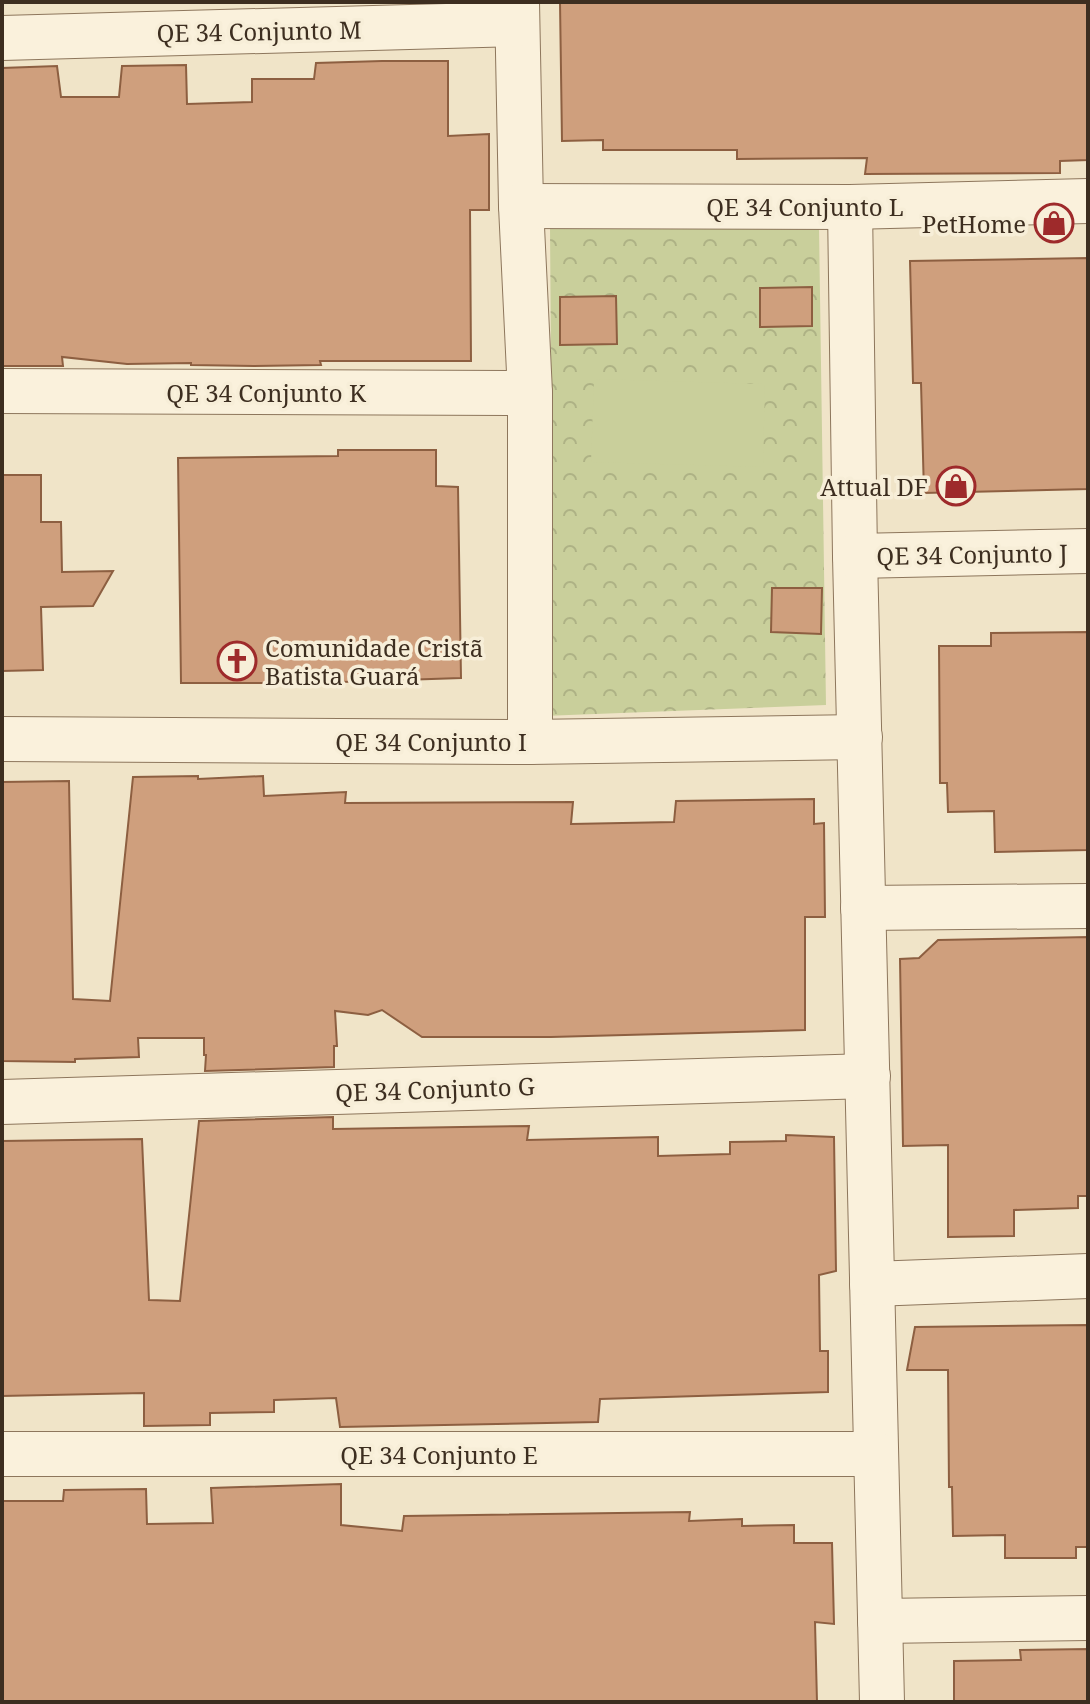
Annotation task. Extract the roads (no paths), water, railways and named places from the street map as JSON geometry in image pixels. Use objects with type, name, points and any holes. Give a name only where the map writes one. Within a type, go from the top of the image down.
[{"type":"street","name":"QE 34 Conjunto M","points":[[2,38],[517,13]]},
{"type":"street","points":[[517,13],[521,206],[530,393],[530,742]]},
{"type":"street","name":"QE 34 Conjunto L","points":[[521,206],[850,207],[1088,201]]},
{"type":"street","points":[[850,207],[855,556],[882,1702]]},
{"type":"street","name":"QE 34 Conjunto K","points":[[2,391],[530,393]]},
{"type":"street","name":"QE 34 Conjunto J","points":[[855,556],[1088,551]]},
{"type":"street","name":"QE 34 Conjunto I","points":[[2,739],[530,742],[860,737]]},
{"type":"street","points":[[863,908],[1088,906]]},
{"type":"street","name":"QE 34 Conjunto G","points":[[2,1102],[868,1076]]},
{"type":"street","points":[[872,1284],[1088,1276]]},
{"type":"street","name":"QE 34 Conjunto E","points":[[2,1454],[876,1454]]},
{"type":"street","points":[[880,1621],[1088,1618]]},
{"type":"place","name":"PetHome","points":[[1054,223]]},
{"type":"place","name":"Attual DF","points":[[956,486]]},
{"type":"place","name":"Comunidade Cristã Batista Guará","points":[[237,661]]}]
